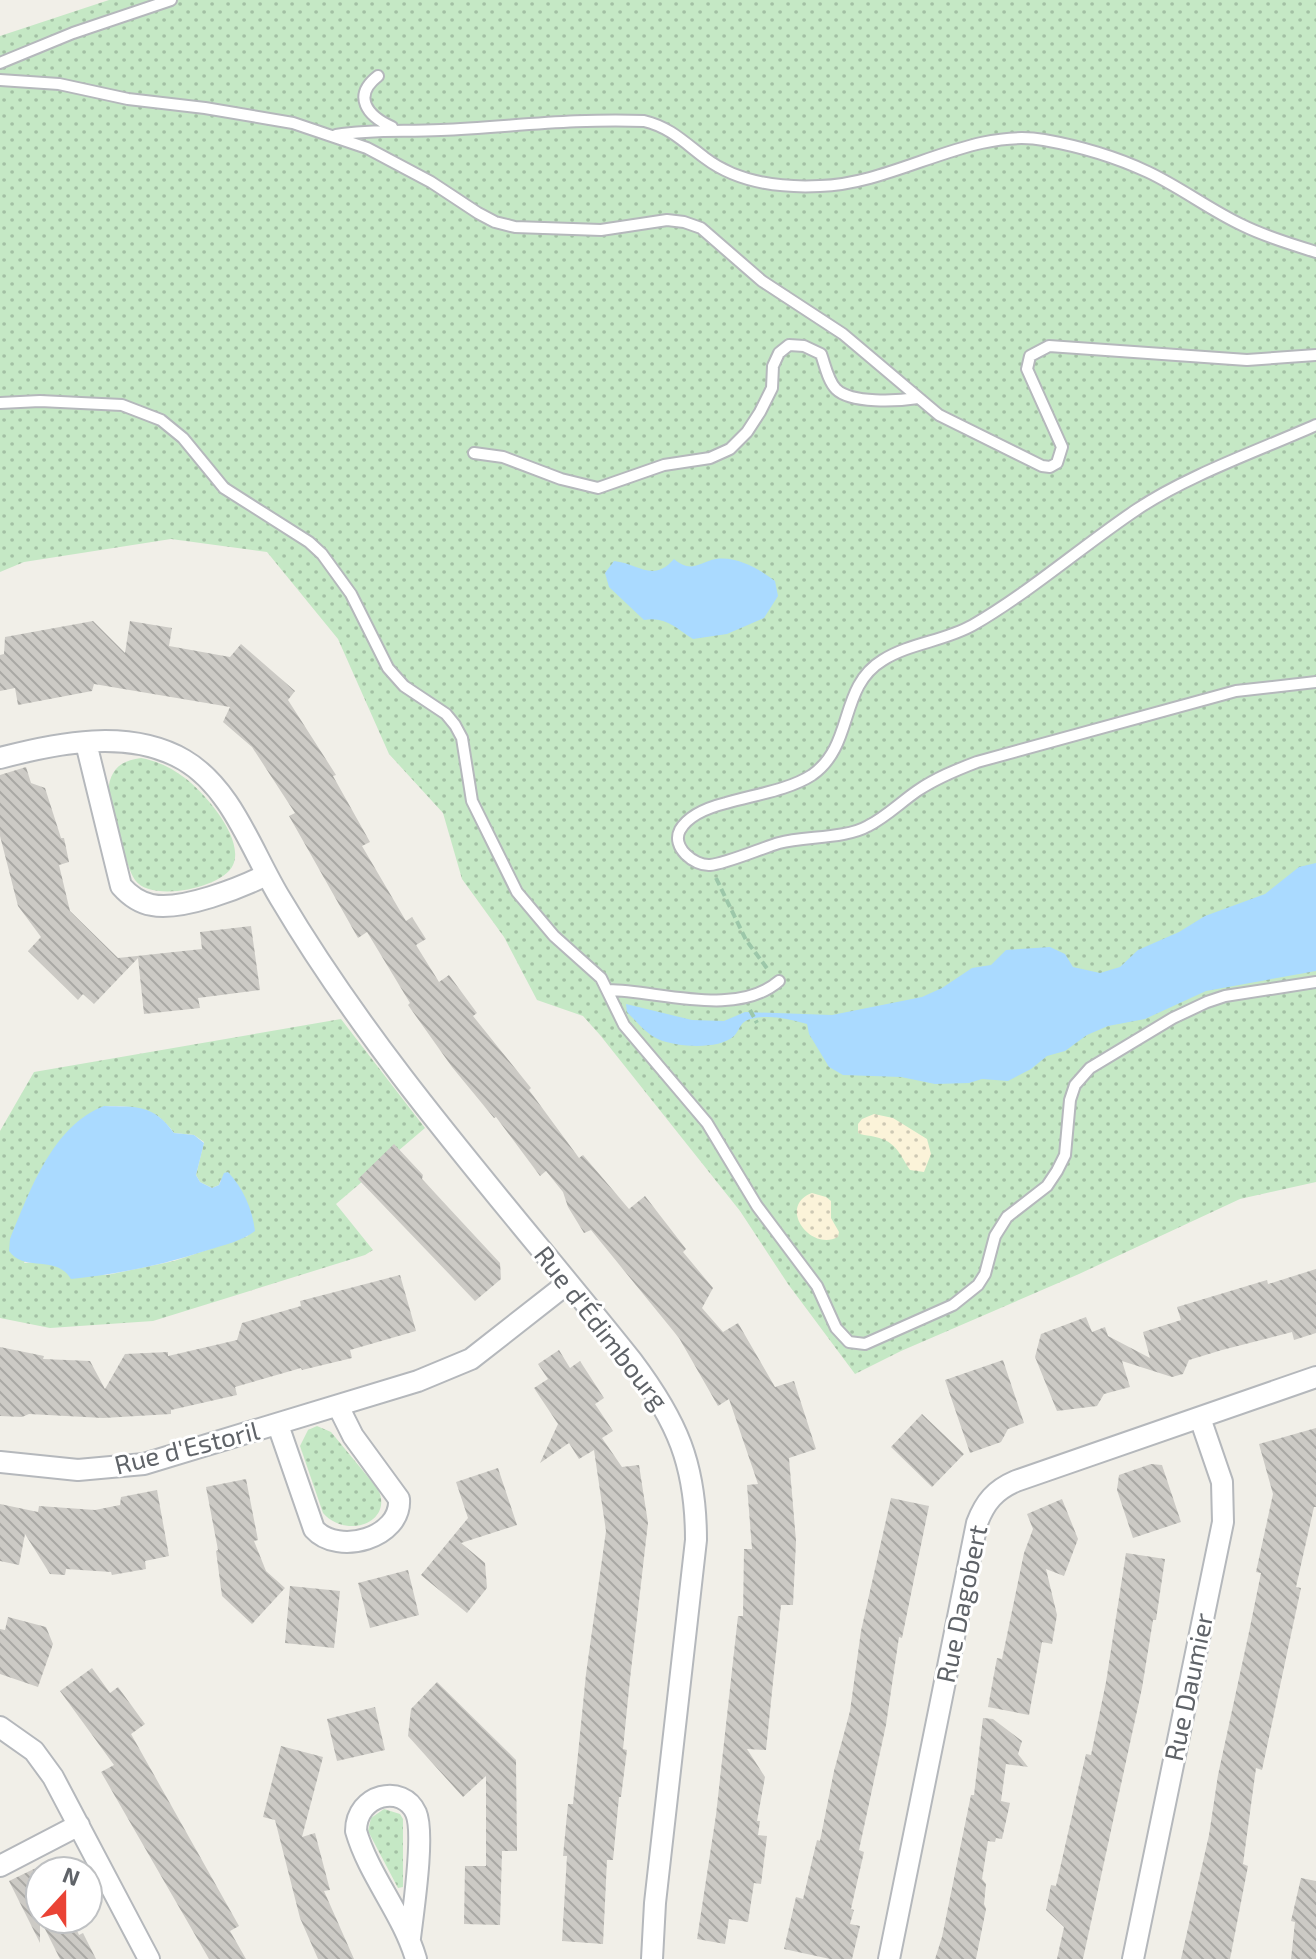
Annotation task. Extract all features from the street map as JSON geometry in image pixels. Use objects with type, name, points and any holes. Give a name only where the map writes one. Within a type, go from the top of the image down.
[{"type":"street","name":"Rue d'Édimbourg","points":[[0,758],[86,743],[115,742],[151,746],[196,768],[228,805],[266,875],[323,968],[374,1041],[632,1361],[669,1414],[688,1465],[695,1500],[694,1560],[655,1903],[652,1959]]},
{"type":"street","points":[[86,743],[121,886],[132,896],[154,906],[179,904],[245,885],[266,875]]},
{"type":"street","name":"Rue d'Estoril","points":[[0,1462],[78,1470],[127,1467],[278,1425],[457,1367],[485,1350],[568,1283]]},
{"type":"street","name":"Rue Dagobert","points":[[889,1959],[982,1510],[996,1492],[1016,1481],[1316,1377]]},
{"type":"street","name":"Rue d'Estoril","points":[[278,1425],[314,1529],[328,1541],[339,1543],[363,1538],[389,1526],[400,1509],[399,1499],[353,1436],[338,1406]]},
{"type":"street","name":"Rue Daumier","points":[[1133,1959],[1223,1522],[1222,1482],[1200,1418]]},
{"type":"street","points":[[0,1727],[24,1742],[43,1762],[149,1959]]},
{"type":"street","points":[[410,1938],[417,1888],[418,1821],[410,1804],[384,1796],[362,1807],[356,1831],[386,1896],[410,1938],[416,1959]]},
{"type":"street","points":[[0,1866],[79,1825]]},
{"type":"lane","points":[[0,63],[73,33],[171,0]]},
{"type":"lane","points":[[378,76],[366,86],[363,93],[366,104],[381,122],[397,129]]},
{"type":"lane","points":[[0,80],[59,84],[128,99],[293,123],[367,148],[495,222],[515,227],[601,230],[667,220],[701,228],[762,281],[843,334],[939,415],[1042,466],[1050,467],[1057,463],[1062,447],[1027,369],[1030,356],[1039,350],[1049,346],[1081,347],[1247,360],[1316,355]]},
{"type":"lane","points":[[334,135],[498,124],[644,121],[661,125],[720,168],[741,177],[786,186],[855,184],[991,142],[1038,139],[1065,144],[1146,171],[1244,226],[1316,252]]},
{"type":"lane","points":[[474,453],[503,457],[561,479],[598,488],[664,465],[710,458],[730,449],[747,432],[772,388],[773,366],[779,353],[789,345],[804,346],[821,354],[834,388],[844,395],[900,401],[918,398]]},
{"type":"lane","points":[[0,403],[40,401],[122,405],[161,420],[183,438],[224,488],[309,542],[322,554],[351,594],[388,668],[404,686],[446,714],[455,725],[462,738],[472,801],[517,892],[554,936],[601,978],[624,1025],[707,1123],[748,1194],[817,1286],[842,1337],[858,1345],[953,1305],[978,1285],[985,1274],[995,1236],[1007,1217],[1047,1186],[1061,1163],[1068,1135],[1070,1100],[1081,1075],[1173,1018],[1207,1002],[1225,996],[1316,982]]},
{"type":"lane","points":[[1316,425],[1220,467],[1137,509],[970,627],[882,660],[864,677],[856,691],[847,711],[839,746],[811,776],[710,807],[690,819],[680,830],[678,839],[681,849],[689,858],[711,865],[783,842],[866,828],[918,791],[950,772],[977,762],[1236,691],[1316,682]]},
{"type":"lane","points":[[609,990],[692,1000],[725,999],[749,997],[779,981]]},
{"type":"path","points":[[711,865],[746,940],[779,981]]},
{"type":"path","points":[[750,1010],[757,1023]]},
{"type":"green space","points":[[109,0],[1316,0],[1316,1182],[1240,1199],[855,1374],[788,1284],[740,1211],[600,1035],[583,1016],[537,1000],[504,937],[462,879],[443,813],[389,754],[338,639],[267,552],[171,539],[24,562],[0,572],[0,36]]},
{"type":"green space","points":[[141,758],[180,774],[221,817],[235,854],[233,865],[227,873],[202,886],[186,890],[156,891],[143,887],[135,880],[123,851],[108,792],[117,768],[127,761]]},
{"type":"green space","points":[[341,1019],[425,1128],[336,1204],[373,1250],[365,1255],[153,1321],[50,1328],[0,1318],[0,1131],[34,1072]],"holes":[[[104,1106],[144,1110],[160,1118],[174,1133],[194,1135],[204,1142],[196,1175],[200,1182],[212,1188],[219,1185],[221,1179],[248,1236],[174,1261],[107,1275],[66,1271],[39,1262],[24,1263]]]},
{"type":"green space","points":[[317,1426],[331,1432],[378,1489],[380,1510],[366,1524],[344,1525],[323,1513],[300,1446],[308,1430]]},
{"type":"green space","points":[[384,1809],[400,1814],[403,1819],[403,1887],[398,1888],[368,1831],[371,1818]]},
{"type":"sand","points":[[874,1114],[893,1118],[927,1139],[931,1154],[924,1172],[910,1170],[895,1147],[886,1141],[858,1133],[858,1124],[862,1119]]},
{"type":"sand","points":[[812,1193],[831,1201],[831,1218],[839,1232],[838,1237],[827,1240],[817,1238],[801,1226],[797,1207],[802,1199]]},
{"type":"water","points":[[674,559],[686,566],[716,559],[740,561],[775,581],[778,596],[764,618],[727,634],[693,639],[664,621],[644,620],[609,587],[605,573],[614,561],[653,571]]},
{"type":"water","points":[[1316,863],[1316,971],[1206,991],[1145,1019],[1108,1026],[1087,1035],[1065,1051],[1047,1056],[1008,1081],[982,1079],[969,1083],[935,1084],[901,1077],[843,1075],[829,1067],[809,1034],[807,1024],[779,1018],[751,1019],[744,1022],[734,1036],[719,1044],[687,1046],[655,1038],[627,1012],[626,1004],[692,1020],[724,1021],[745,1012],[832,1015],[922,997],[972,968],[991,965],[1006,950],[1050,947],[1065,954],[1073,967],[1100,973],[1120,967],[1138,950],[1179,932],[1205,916],[1265,894],[1299,867]]},
{"type":"water","points":[[104,1106],[144,1109],[159,1117],[174,1133],[194,1135],[204,1143],[196,1175],[200,1182],[212,1188],[219,1185],[224,1173],[228,1172],[246,1199],[255,1231],[233,1242],[174,1260],[123,1272],[71,1279],[57,1267],[16,1257],[9,1251],[10,1239],[45,1162],[70,1128]]},
{"type":"building","points":[[93,621],[125,653],[130,621],[172,628],[169,646],[230,657],[241,644],[295,691],[288,700],[336,775],[333,776],[370,842],[362,846],[406,921],[412,917],[426,939],[416,945],[439,982],[449,975],[477,1013],[473,1016],[531,1088],[529,1090],[579,1158],[583,1155],[629,1209],[645,1196],[686,1249],[683,1252],[713,1288],[702,1308],[723,1332],[738,1323],[775,1387],[794,1381],[816,1449],[789,1458],[796,1541],[793,1605],[781,1605],[766,1750],[747,1749],[765,1777],[757,1821],[760,1821],[758,1835],[767,1836],[761,1884],[754,1883],[748,1922],[729,1919],[725,1944],[697,1939],[716,1815],[738,1616],[743,1616],[744,1549],[752,1549],[747,1485],[758,1484],[729,1399],[718,1406],[679,1338],[591,1230],[584,1233],[563,1192],[546,1171],[540,1176],[496,1117],[452,1067],[408,1005],[410,1003],[367,932],[358,938],[289,816],[295,813],[252,747],[223,722],[230,707],[94,684],[92,691],[18,705],[15,688],[0,691],[0,655],[4,654],[5,637]]},
{"type":"building","points":[[26,767],[31,783],[45,788],[61,838],[64,838],[69,862],[59,865],[70,911],[118,958],[202,949],[200,932],[251,926],[260,990],[198,998],[200,1008],[144,1014],[138,958],[94,1004],[83,994],[78,1000],[28,951],[41,937],[18,906],[0,836],[0,775]]},
{"type":"building","points":[[394,1144],[500,1263],[501,1279],[475,1301],[358,1179]]},
{"type":"building","points":[[1316,1269],[1316,1333],[1294,1340],[1292,1332],[1189,1360],[1183,1374],[1172,1377],[1122,1361],[1130,1387],[1104,1394],[1097,1406],[1057,1411],[1035,1357],[1041,1334],[1086,1317],[1092,1332],[1105,1327],[1108,1336],[1150,1358],[1143,1332],[1181,1320],[1177,1307]]},
{"type":"building","points":[[400,1275],[416,1331],[350,1350],[352,1358],[301,1368],[235,1387],[237,1395],[171,1410],[171,1414],[103,1418],[29,1414],[22,1417],[0,1416],[0,1347],[44,1356],[43,1359],[90,1361],[105,1389],[125,1354],[168,1352],[168,1356],[237,1340],[242,1323],[301,1306],[300,1301]]},
{"type":"building","points":[[559,1350],[570,1368],[580,1361],[604,1398],[595,1404],[613,1431],[602,1438],[622,1467],[639,1465],[648,1523],[623,1749],[627,1750],[613,1860],[607,1860],[603,1944],[562,1941],[567,1856],[563,1856],[568,1804],[573,1804],[586,1674],[606,1531],[594,1450],[579,1459],[569,1443],[540,1463],[558,1424],[534,1388],[548,1379],[538,1364]]},
{"type":"building","points":[[1003,1360],[1024,1423],[1008,1429],[1001,1442],[970,1453],[945,1380]]},
{"type":"building","points":[[922,1414],[964,1454],[932,1487],[891,1447]]},
{"type":"building","points":[[1316,1428],[1316,1507],[1296,1587],[1301,1588],[1262,1770],[1256,1768],[1243,1864],[1248,1866],[1230,1959],[1181,1959],[1261,1573],[1256,1572],[1273,1494],[1259,1444]]},
{"type":"building","points":[[1151,1464],[1162,1465],[1181,1522],[1133,1538],[1117,1490],[1119,1475]]},
{"type":"building","points":[[498,1468],[517,1525],[461,1543],[485,1563],[487,1588],[467,1613],[421,1575],[468,1518],[456,1482]]},
{"type":"building","points":[[246,1479],[258,1540],[254,1541],[266,1571],[285,1588],[252,1624],[222,1596],[218,1550],[206,1487]]},
{"type":"building","points":[[157,1490],[169,1556],[145,1561],[146,1569],[112,1575],[111,1572],[66,1569],[65,1575],[50,1574],[25,1534],[19,1565],[0,1561],[0,1504],[38,1512],[39,1506],[95,1510],[120,1505],[121,1497]]},
{"type":"building","points":[[891,1498],[929,1506],[902,1638],[899,1637],[886,1725],[859,1850],[864,1852],[850,1924],[860,1926],[852,1959],[830,1959],[784,1949],[796,1897],[803,1899],[817,1840],[820,1841],[850,1711],[861,1631]]},
{"type":"building","points":[[1062,1499],[1078,1539],[1064,1576],[1046,1569],[1057,1615],[1052,1644],[1042,1642],[1029,1715],[988,1707],[997,1658],[1002,1659],[1024,1553],[1033,1529],[1027,1514]]},
{"type":"building","points":[[1126,1553],[1165,1559],[1156,1620],[1153,1620],[1142,1688],[1083,1959],[1057,1959],[1064,1927],[1046,1910],[1051,1885],[1056,1886],[1086,1754],[1091,1755]]},
{"type":"building","points":[[408,1570],[419,1615],[370,1628],[358,1583]]},
{"type":"building","points":[[290,1586],[340,1591],[334,1648],[285,1643]]},
{"type":"building","points":[[8,1617],[46,1627],[53,1644],[38,1687],[0,1674],[0,1629],[5,1630]]},
{"type":"building","points":[[92,1668],[110,1693],[118,1687],[145,1724],[131,1734],[239,1926],[230,1931],[246,1959],[209,1959],[101,1772],[114,1765],[60,1691]]},
{"type":"building","points":[[437,1682],[516,1760],[517,1851],[502,1851],[500,1925],[464,1924],[465,1866],[486,1866],[486,1776],[463,1797],[408,1736],[411,1709]]},
{"type":"building","points":[[375,1707],[385,1750],[337,1761],[327,1719]]},
{"type":"building","points":[[983,1718],[993,1719],[1022,1741],[1018,1754],[1028,1767],[1006,1764],[1001,1801],[1010,1803],[1002,1839],[988,1841],[982,1879],[986,1884],[986,1909],[976,1959],[935,1959],[971,1795],[974,1795]]},
{"type":"building","points":[[281,1746],[323,1757],[302,1837],[315,1833],[330,1890],[324,1891],[354,1959],[318,1959],[300,1918],[275,1820],[263,1817]]},
{"type":"building","points":[[24,1874],[24,1911],[9,1881]]},
{"type":"building","points":[[1301,1878],[1316,1881],[1316,1959],[1291,1959],[1295,1922],[1291,1921]]},
{"type":"building","points":[[48,1935],[84,1935],[96,1959],[60,1959]]}]
